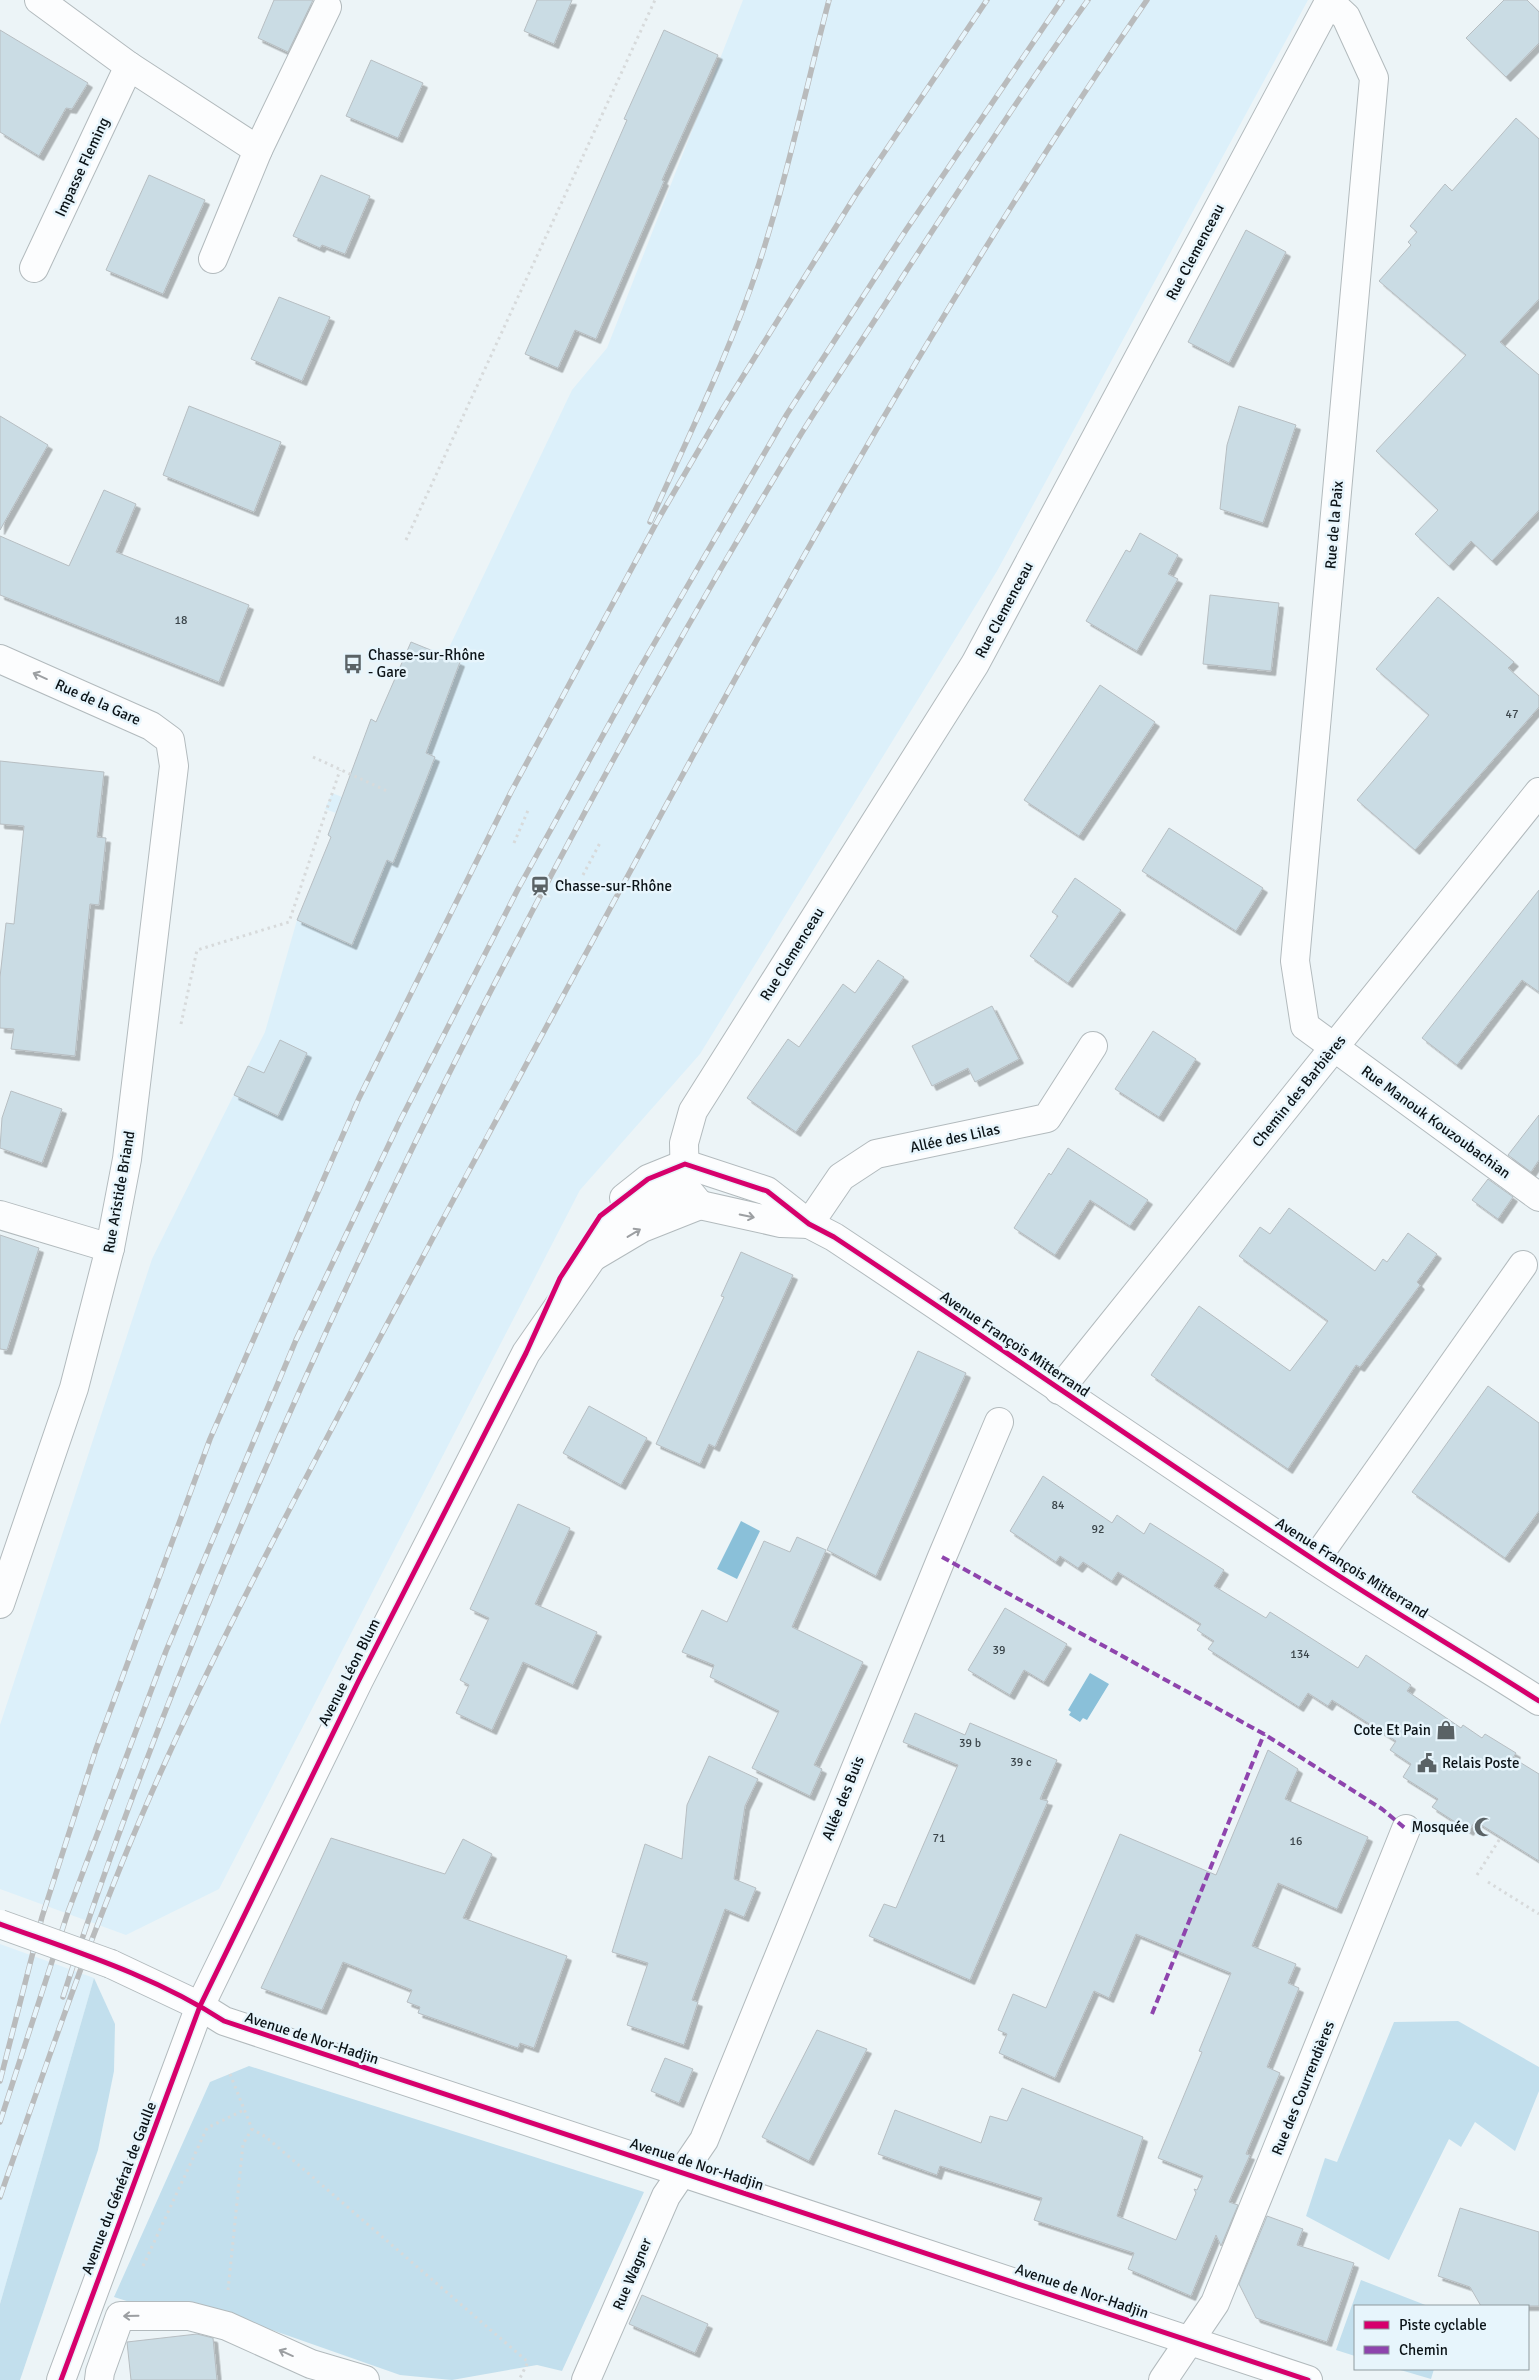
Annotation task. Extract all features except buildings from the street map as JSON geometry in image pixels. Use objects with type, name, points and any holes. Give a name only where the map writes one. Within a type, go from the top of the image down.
[{"type":"street","points":[[39,0],[129,66],[258,150]]},
{"type":"street","name":"Rue de la Paix","points":[[1329,0],[1346,17],[1374,78],[1295,961],[1305,1026],[1334,1048]]},
{"type":"street","name":"Rue Clemenceau","points":[[690,1186],[684,1143],[693,1111],[975,664],[1329,0]]},
{"type":"street","points":[[213,259],[258,150],[327,7]]},
{"type":"street","name":"Impasse Fleming","points":[[34,268],[129,66]]},
{"type":"street","name":"Rue de la Gare","points":[[0,659],[151,726],[170,740],[174,766]]},
{"type":"street","name":"Rue Aristide Briand","points":[[0,1604],[74,1388],[110,1248],[127,1159],[174,766]]},
{"type":"street","name":"Chemin des Barbières","points":[[1059,1390],[1539,792]]},
{"type":"street","name":"Allée des Lilas","points":[[809,1224],[841,1177],[876,1154],[1047,1118],[1093,1046]]},
{"type":"street","name":"Rue Manouk Kouzoubachian","points":[[1334,1048],[1529,1190]]},
{"type":"street","points":[[526,1353],[560,1278],[600,1216],[648,1180],[690,1186]]},
{"type":"street","name":"Avenue François Mitterrand","points":[[690,1186],[781,1223],[809,1224]]},
{"type":"street","name":"Avenue François Mitterrand","points":[[690,1186],[767,1191],[809,1224],[834,1237],[1014,1356],[1059,1390],[1315,1560],[1539,1701]]},
{"type":"street","name":"Avenue Léon Blum","points":[[200,2006],[359,1680],[526,1353],[592,1258],[642,1228],[690,1186]]},
{"type":"street","points":[[0,1215],[110,1248]]},
{"type":"street","points":[[1315,1560],[1523,1266]]},
{"type":"street","name":"Allée des Buis","points":[[683,2172],[704,2140],[938,1566],[999,1422]]},
{"type":"street","name":"Rue des Courrendières","points":[[1163,2380],[1215,2304],[1406,1829]]},
{"type":"street","name":"Avenue de Nor-Hadjin","points":[[0,1924],[111,1964],[200,2006],[224,2021],[1308,2380]]},
{"type":"street","name":"Avenue du Général de Gaulle","points":[[61,2380],[200,2006]]},
{"type":"street","name":"Rue Wagner","points":[[586,2380],[666,2196],[683,2172]]},
{"type":"street","points":[[99,2380],[100,2372],[120,2316],[190,2316],[227,2326],[310,2372],[365,2380]]},
{"type":"path","points":[[406,540],[655,0]]},
{"type":"path","points":[[313,758],[387,790]]},
{"type":"path","points":[[180,1027],[197,950],[289,922],[340,770]]},
{"type":"path","points":[[514,843],[529,808]]},
{"type":"path","points":[[583,875],[601,841]]},
{"type":"path","points":[[1477,1875],[1501,1837]]},
{"type":"path","points":[[1488,1882],[1539,1914]]},
{"type":"path","points":[[230,2074],[252,2129],[266,2137],[528,2362],[519,2380]]},
{"type":"path","points":[[120,2316],[207,2128],[244,2110]]},
{"type":"path","points":[[227,2326],[228,2283],[243,2144],[252,2129]]},
{"type":"shaded area","points":[[743,0],[1308,0],[997,571],[700,1054],[580,1190],[219,1889],[126,1935],[0,1889],[0,1725],[152,1259],[265,1032],[297,920],[331,837],[328,835],[336,813],[325,809],[332,793],[342,797],[371,719],[376,722],[411,643],[446,654],[572,390],[607,348]]},
{"type":"shaded area","points":[[0,1944],[94,1978],[0,2304]]},
{"type":"shaded area","points":[[94,1978],[115,2024],[114,2071],[98,2150],[20,2380],[0,2380],[0,2304]]},
{"type":"shaded area","points":[[1458,2021],[1539,2067],[1539,2091],[1515,2151],[1475,2122],[1461,2147],[1449,2139],[1389,2260],[1306,2216],[1325,2158],[1337,2162],[1394,2022]]},
{"type":"shaded area","points":[[249,2066],[644,2192],[562,2371],[537,2365],[452,2380],[400,2375],[272,2330],[232,2319],[133,2303],[114,2297],[210,2082]]},
{"type":"shaded area","points":[[1361,2280],[1425,2305],[1354,2305],[1354,2356],[1336,2350]]},
{"type":"shaded area","points":[[1400,2370],[1434,2370],[1431,2379]]},
{"type":"water","points":[[741,1521],[760,1531],[737,1579],[717,1569]]},
{"type":"water","points":[[1090,1673],[1109,1684],[1087,1720],[1083,1718],[1080,1722],[1069,1715],[1071,1712],[1068,1710]]},
{"type":"railway","points":[[650,522],[722,362],[748,297],[769,231],[829,0]]},
{"type":"railway","points":[[0,2081],[42,1917],[96,1749],[210,1439],[359,1098],[511,792],[659,518],[722,410],[855,196],[987,0]]},
{"type":"railway","points":[[0,2122],[68,1912],[166,1651],[296,1340],[401,1119],[518,889],[640,668],[787,414],[906,230],[1062,0]]},
{"type":"railway","points":[[63,1997],[99,1890],[158,1731],[251,1501],[346,1288],[482,1008],[558,862],[676,646],[801,434],[1018,101],[1088,0]]},
{"type":"railway","points":[[0,2197],[97,1925],[141,1818],[210,1666],[309,1472],[441,1222],[645,844],[849,476],[993,235],[1147,0]]},
{"type":"marked path","points":[[942,1557],[1264,1734],[1382,1809],[1406,1829]]},
{"type":"marked path","points":[[1152,2014],[1264,1734]]},
{"type":"cycle path","points":[[61,2380],[200,2006],[359,1680],[526,1353],[560,1278],[600,1216],[648,1179],[685,1164],[767,1191],[809,1224],[834,1237],[1313,1559],[1539,1701]]},
{"type":"cycle path","points":[[0,1924],[87,1955],[143,1978],[198,2005],[224,2021],[1308,2380]]},
{"type":"place","name":"Chasse-sur-Rhône - Gare","points":[[353,664]]},
{"type":"place","name":"Chasse-sur-Rhône","points":[[540,886]]},
{"type":"place","name":"Cote Et Pain","points":[[1446,1730]]},
{"type":"place","name":"Relais Poste","points":[[1427,1763]]},
{"type":"place","name":"Mosquée","points":[[1484,1827]]}]
